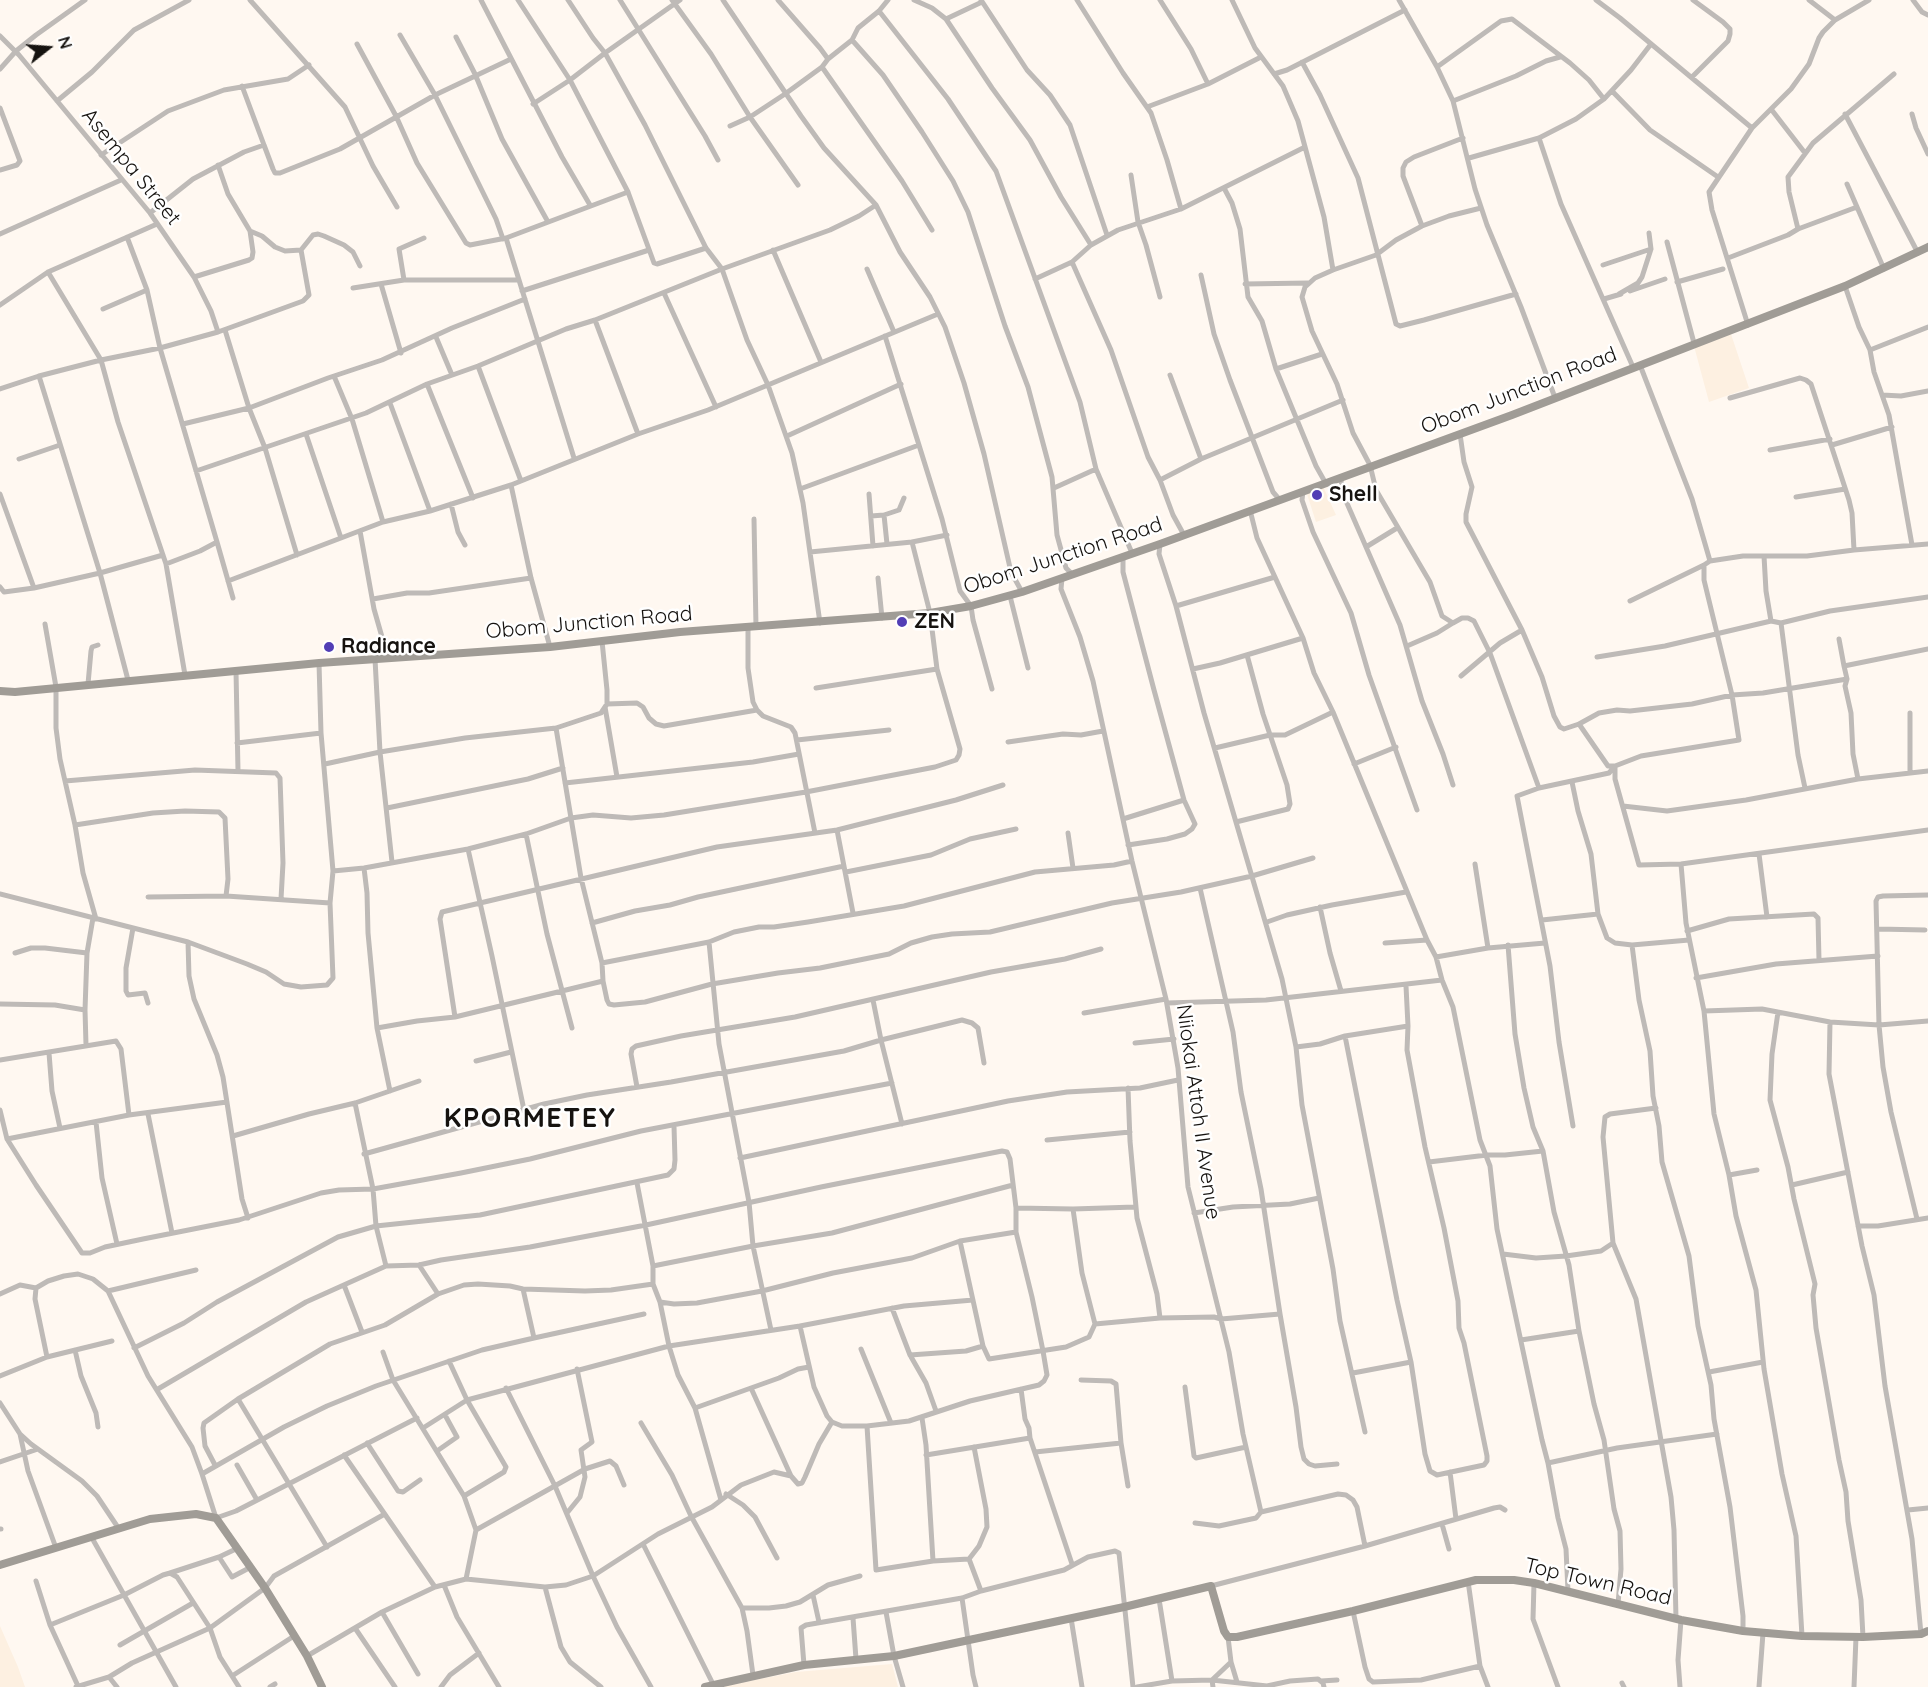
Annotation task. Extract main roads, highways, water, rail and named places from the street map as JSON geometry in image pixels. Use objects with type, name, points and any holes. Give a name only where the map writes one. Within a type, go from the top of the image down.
[{"type":"main road","name":"Obom Junction Road","points":[[0,696],[15,692],[128,680],[882,618],[971,606],[1010,596],[1132,554],[1558,397],[1845,286],[1928,247]]},
{"type":"main road","name":"Obom Junction Road","points":[[0,691],[15,692]]},
{"type":"main road","points":[[0,1565],[150,1519],[196,1514],[216,1518],[265,1588],[307,1656],[322,1687]]},
{"type":"main road","name":"Top Town Road","points":[[707,1686],[804,1665],[894,1656],[1211,1586],[1224,1631],[1228,1637],[1237,1637],[1353,1611],[1468,1581],[1514,1580],[1568,1590],[1679,1619],[1743,1631],[1802,1636],[1860,1637],[1924,1633]]},
{"type":"place","name":"Shell","points":[[1317,495]]},
{"type":"place","name":"ZEN","points":[[902,622]]},
{"type":"place","name":"Radiance","points":[[329,647]]},
{"type":"district","name":"KPORMETEY","points":[[530,1119]]}]
